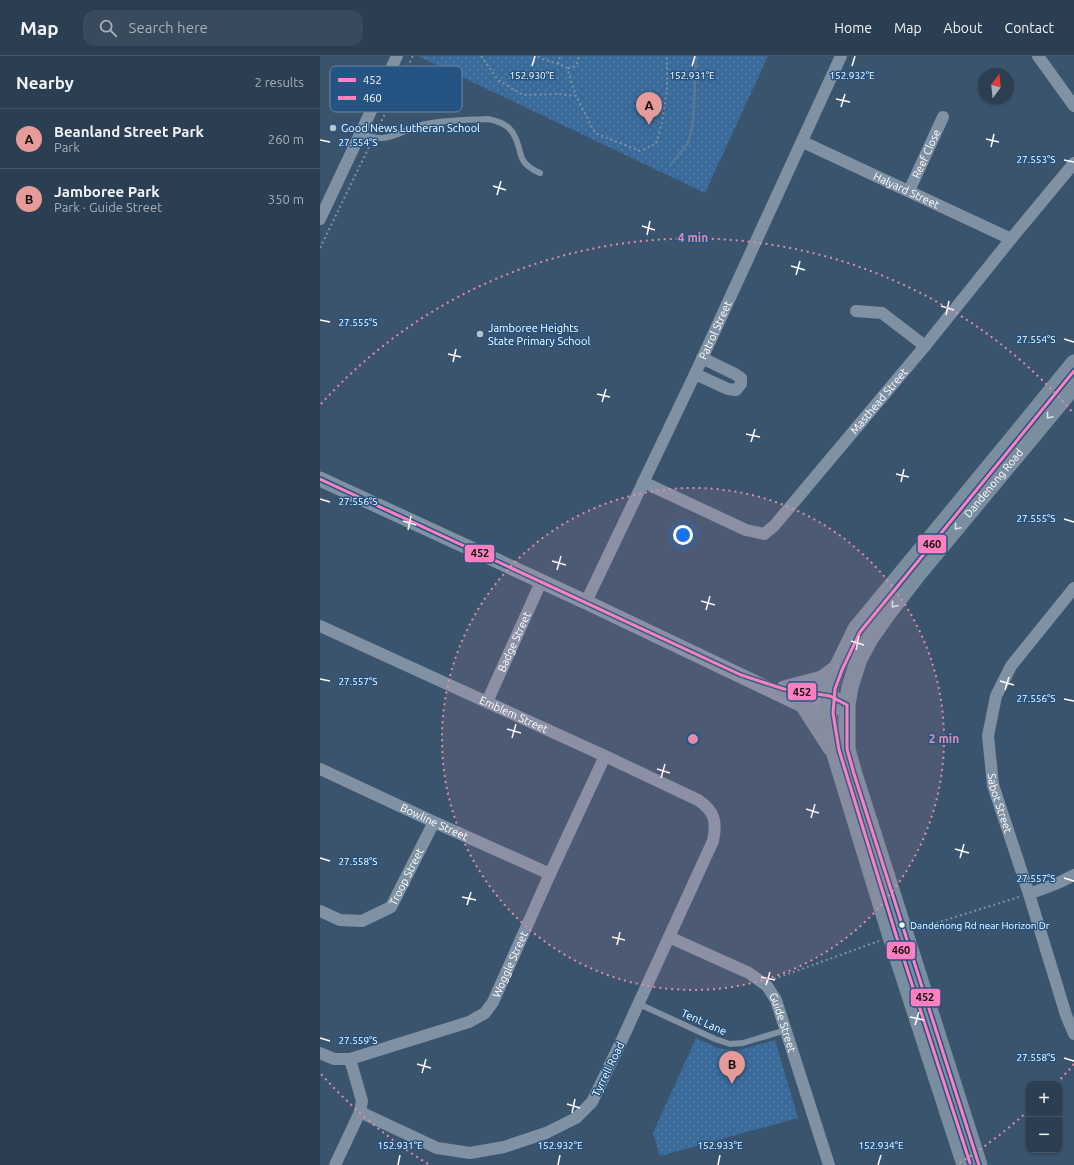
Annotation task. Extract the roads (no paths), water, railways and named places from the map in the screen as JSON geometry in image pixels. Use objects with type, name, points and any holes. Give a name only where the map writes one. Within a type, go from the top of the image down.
[{"type":"main road","name":"Dandenong Road","points":[[979,1165],[834,751],[829,703],[830,688],[837,668],[856,629],[1074,362]]},
{"type":"main road","name":"Dandenong Road","points":[[964,1165],[898,935],[847,749],[847,705],[850,687],[859,660],[871,637],[888,613],[918,574],[1074,386]]},
{"type":"main road","points":[[784,689],[822,678],[837,668]]},
{"type":"main road","points":[[804,706],[834,751]]},
{"type":"street","points":[[392,66],[397,56]]},
{"type":"street","name":"Patrol Street","points":[[586,602],[695,374],[842,56]]},
{"type":"street","points":[[1038,56],[1074,106]]},
{"type":"street","points":[[320,219],[370,112]]},
{"type":"street","name":"Reef Close","points":[[909,191],[943,117]]},
{"type":"street","name":"Halyard Street","points":[[803,142],[1011,239]]},
{"type":"street","name":"Masthead Street","points":[[643,482],[746,530],[764,534],[774,526],[925,346],[1074,163]]},
{"type":"street","points":[[856,311],[882,313],[925,346]]},
{"type":"street","points":[[695,374],[728,389],[736,390],[741,384],[741,378],[735,374],[702,358]]},
{"type":"street","points":[[320,479],[586,602],[804,706],[829,703]]},
{"type":"street","name":"Badge Street","points":[[487,702],[541,582]]},
{"type":"street","name":"Sabot Street","points":[[1074,588],[1011,666],[996,696],[988,736],[993,785],[1029,894],[1066,1015],[1074,1034]]},
{"type":"street","name":"Emblem Street","points":[[320,626],[605,756],[698,800],[706,806]]},
{"type":"street","points":[[741,675],[829,703],[847,705]]},
{"type":"street","name":"Woggle Street","points":[[320,1053],[334,1059],[350,1059],[469,1022],[485,1013],[493,1002],[605,756]]},
{"type":"street","name":"Bowline Street","points":[[320,769],[550,874]]},
{"type":"street","name":"Tyrrell Road","points":[[360,1112],[437,1148],[470,1153],[504,1147],[546,1133],[576,1118],[592,1102],[639,1004],[713,841],[716,830],[713,816],[706,806]]},
{"type":"street","name":"Troop Street","points":[[320,911],[340,920],[362,921],[391,907],[434,822]]},
{"type":"street","points":[[1029,894],[1074,875]]},
{"type":"street","name":"Guide Street","points":[[669,937],[749,973],[767,986],[776,1000],[829,1165]]},
{"type":"street","points":[[335,1165],[360,1112],[362,1101],[350,1059]]},
{"type":"lane","points":[[360,134],[382,138],[433,122],[488,119],[496,120],[505,124],[512,130],[516,137],[522,159],[532,170],[540,173]]},
{"type":"lane","name":"Tent Lane","points":[[639,1004],[714,1039],[730,1044],[744,1044],[786,1030]]},
{"type":"waterway","points":[[671,164],[688,143],[693,124],[696,56]]},
{"type":"place","name":"Beanland Street Park","points":[[649,125]]},
{"type":"place","name":"Good News Lutheran School","points":[[333,128]]},
{"type":"place","name":"Jamboree Heights State Primary School","points":[[480,334]]},
{"type":"place","name":"Dandenong Rd near Horizon Dr","points":[[902,925]]},
{"type":"place","name":"Jamboree Park","points":[[732,1084]]}]
